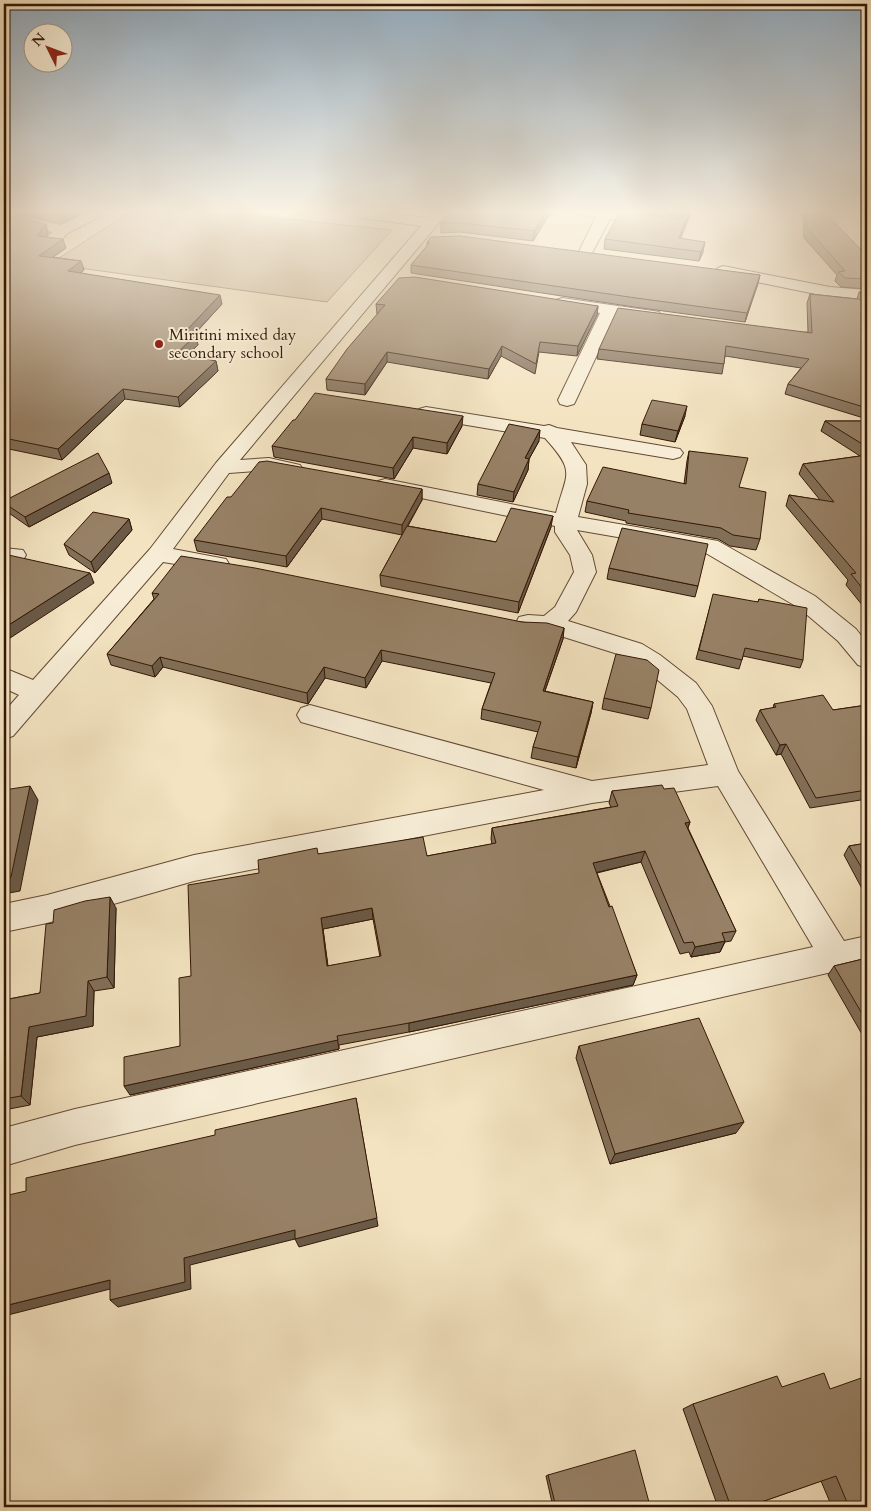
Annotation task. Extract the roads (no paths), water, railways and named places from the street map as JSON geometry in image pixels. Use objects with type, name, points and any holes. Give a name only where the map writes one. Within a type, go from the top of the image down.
[{"type":"street","points":[[4,729],[158,554],[223,466],[298,394],[379,283]]},
{"type":"street","points":[[783,283],[805,289],[836,294],[867,295]]},
{"type":"street","points":[[544,300],[673,319]]},
{"type":"street","points":[[567,400],[578,372],[585,363],[610,310]]},
{"type":"street","points":[[406,410],[673,453]]},
{"type":"street","points":[[549,432],[567,450],[577,470],[577,484],[567,512],[566,532],[581,555],[585,572],[564,612],[549,624]]},
{"type":"street","points":[[223,466],[269,464],[311,473]]},
{"type":"street","points":[[364,481],[566,522],[710,546],[807,602],[847,636],[867,659]]},
{"type":"street","points":[[158,554],[239,567]]},
{"type":"street","points":[[4,1147],[75,1127],[852,954],[725,774],[699,706],[687,690],[634,650],[549,624],[521,623],[503,619]]},
{"type":"street","points":[[4,677],[37,693]]},
{"type":"street","points":[[310,715],[592,792]]},
{"type":"street","points":[[4,918],[47,909],[194,868],[592,792],[725,774]]},
{"type":"place","name":"Miritini mixed day secondary school","points":[[159,344]]}]
